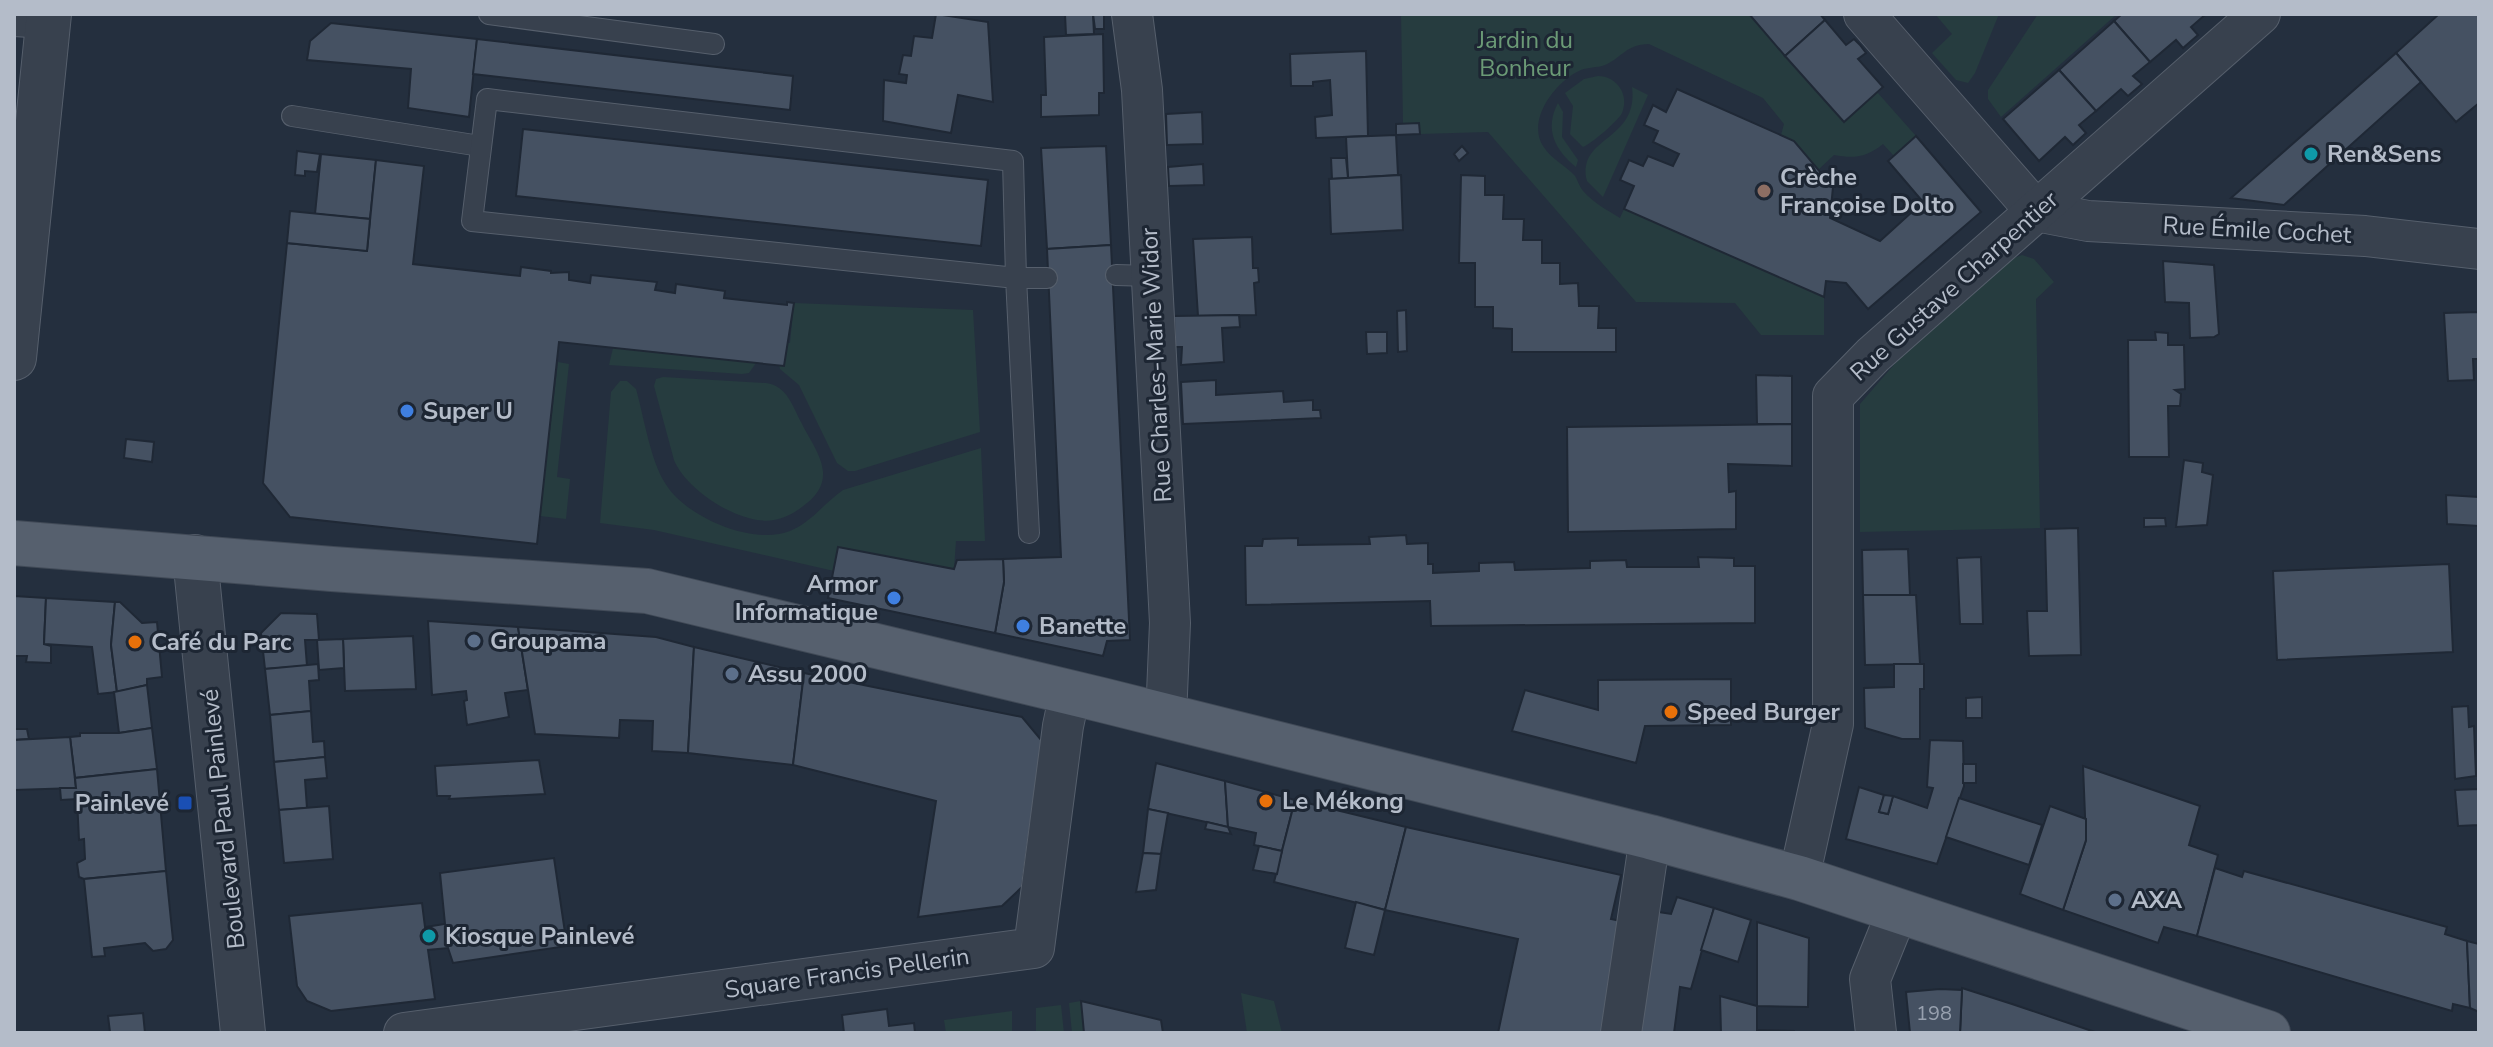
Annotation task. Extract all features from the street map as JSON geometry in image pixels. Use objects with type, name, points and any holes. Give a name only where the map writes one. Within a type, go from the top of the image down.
[{"type":"main road","points":[[14,543],[647,591],[1650,837],[1799,878],[2268,1033]]},
{"type":"street","name":"Rue Charles-Marie Widor","points":[[1132,14],[1142,90],[1133,276],[1170,623],[1166,717]]},
{"type":"street","points":[[1864,14],[2036,211]]},
{"type":"street","name":"Rue Gustave Charpentier","points":[[1799,878],[1833,724],[1833,396],[1873,355],[2260,14]]},
{"type":"street","points":[[14,358],[37,16]]},
{"type":"street","name":"Rue Émile Cochet","points":[[2036,211],[2088,221],[2365,236],[2479,249]]},
{"type":"street","name":"Boulevard Paul Painlevé","points":[[195,557],[243,1033]]},
{"type":"street","name":"Square Francis Pellerin","points":[[404,1033],[1034,948],[1070,693]]},
{"type":"street","points":[[1621,1033],[1650,837]]},
{"type":"street","points":[[1876,1033],[1870,979],[1898,910]]},
{"type":"lane","points":[[489,14],[714,44]]},
{"type":"lane","points":[[1029,533],[1016,278],[1013,161],[487,99],[472,221],[1016,278],[1047,278]]},
{"type":"lane","points":[[292,116],[480,146]]},
{"type":"green space","name":"Jardin du Bonheur","points":[[1401,14],[1751,14],[1877,92],[1916,136],[1894,156],[1883,144],[1860,156],[1834,155],[1818,170],[1794,141],[1781,135],[1784,124],[1763,98],[1649,44],[1629,49],[1605,65],[1572,75],[1554,91],[1538,124],[1546,151],[1575,176],[1588,196],[1620,218],[1624,209],[1824,297],[1824,335],[1761,335],[1735,303],[1636,302],[1488,132],[1420,134],[1419,123],[1403,123]]},
{"type":"green space","points":[[1935,14],[1999,14],[1968,83],[1956,80],[1932,53],[1952,34]]},
{"type":"green space","points":[[2038,14],[2117,14],[2001,117],[1988,99],[1988,90]]},
{"type":"green space","points":[[1598,76],[1610,79],[1620,87],[1624,106],[1615,121],[1583,147],[1570,134],[1573,106],[1565,93],[1584,79]]},
{"type":"green space","points":[[1632,87],[1648,95],[1603,197],[1587,181],[1586,166],[1590,155],[1626,119],[1632,105]]},
{"type":"green space","points":[[1558,103],[1563,112],[1562,137],[1578,160],[1576,167],[1562,153],[1554,138],[1552,122]]},
{"type":"green space","points":[[2022,255],[2034,259],[2054,282],[2036,299],[2040,528],[1860,532],[1860,404],[1898,360],[2014,258]]},
{"type":"green space","points":[[794,303],[973,310],[980,432],[848,471],[837,463],[799,385],[780,369],[779,365],[784,365],[787,343],[790,343]]},
{"type":"green space","points":[[613,348],[756,363],[749,373],[742,374],[609,365]]},
{"type":"green space","points":[[558,362],[569,364],[557,477],[570,479],[566,519],[540,516]]},
{"type":"green space","points":[[656,379],[766,383],[779,388],[792,403],[820,459],[823,477],[816,494],[787,516],[761,520],[731,512],[702,494],[674,460],[654,386]]},
{"type":"green space","points":[[620,381],[627,381],[636,389],[651,450],[665,483],[688,507],[721,525],[758,535],[790,531],[805,523],[843,490],[981,448],[985,541],[956,541],[954,569],[839,547],[834,571],[654,530],[600,523],[611,392]]},
{"type":"green space","points":[[1241,993],[1274,1001],[1282,1033],[1247,1033]]},
{"type":"green space","points":[[1081,1001],[1084,1033],[1072,1033],[1069,1003]]},
{"type":"green space","points":[[1061,1005],[1064,1033],[1036,1033],[1036,1008]]},
{"type":"green space","points":[[1012,1011],[1012,1033],[946,1033],[944,1020]]},
{"type":"building","points":[[936,14],[988,22],[993,102],[958,95],[951,133],[883,121],[884,80],[906,83],[907,75],[899,74],[903,55],[911,56],[914,36],[932,38]]},
{"type":"building","points":[[1065,14],[1093,14],[1094,34],[1066,35]]},
{"type":"building","points":[[1093,14],[1104,14],[1104,29],[1095,29]]},
{"type":"building","points":[[1749,14],[1820,14],[1825,20],[1785,56]]},
{"type":"building","points":[[2122,14],[2206,14],[2191,27],[2198,35],[2183,48],[2176,40],[2150,62],[2114,21]]},
{"type":"building","name":"Ren&Sens","points":[[2439,14],[2479,14],[2479,103],[2456,122],[2396,53]]},
{"type":"building","points":[[1825,20],[1846,45],[1854,39],[1860,45],[1866,53],[1858,59],[1883,87],[1844,122],[1785,56]]},
{"type":"building","points":[[2114,21],[2150,62],[2133,76],[2142,84],[2128,96],[2121,89],[2096,111],[2059,70]]},
{"type":"building","points":[[331,23],[477,39],[469,117],[408,108],[411,69],[307,60],[310,41]]},
{"type":"building","points":[[1103,34],[1104,93],[1099,93],[1099,115],[1041,117],[1041,95],[1046,95],[1044,37]]},
{"type":"building","points":[[477,39],[793,76],[790,110],[473,74]]},
{"type":"building","points":[[1366,51],[1368,136],[1316,138],[1315,117],[1332,115],[1330,80],[1313,82],[1313,86],[1291,86],[1290,54]]},
{"type":"building","name":"Ren&Sens","points":[[2396,53],[2421,82],[2284,205],[2231,198]]},
{"type":"building","points":[[2059,70],[2096,111],[2079,125],[2086,133],[2073,145],[2065,137],[2039,161],[2003,119]]},
{"type":"building","points":[[1677,89],[1794,141],[1833,187],[1830,218],[1880,241],[1923,202],[1888,161],[1916,136],[1981,212],[1868,309],[1846,283],[1826,281],[1824,297],[1624,209],[1634,186],[1620,180],[1629,160],[1643,166],[1648,156],[1673,166],[1679,154],[1653,142],[1658,131],[1644,125],[1653,105],[1666,112]]},
{"type":"building","points":[[1202,112],[1203,144],[1167,145],[1166,114]]},
{"type":"building","points":[[1419,123],[1420,134],[1396,135],[1396,124]]},
{"type":"building","points":[[523,129],[988,180],[981,246],[516,196]]},
{"type":"building","points":[[1396,135],[1398,175],[1348,178],[1346,137]]},
{"type":"building","points":[[1106,146],[1111,245],[1047,249],[1041,148]]},
{"type":"building","points":[[1462,146],[1468,153],[1459,161],[1454,154]]},
{"type":"building","points":[[297,151],[320,154],[317,172],[305,171],[305,176],[295,175]]},
{"type":"building","points":[[321,154],[376,160],[370,219],[315,214]]},
{"type":"building","points":[[1331,158],[1346,158],[1348,178],[1332,179]]},
{"type":"building","points":[[376,160],[424,166],[413,264],[520,276],[521,267],[551,273],[569,272],[569,280],[590,283],[591,275],[657,282],[655,290],[675,293],[676,284],[725,291],[724,298],[787,305],[787,302],[794,303],[784,366],[559,342],[537,544],[290,517],[263,483],[287,243],[367,251]]},
{"type":"building","points":[[1203,164],[1204,185],[1169,186],[1168,167]]},
{"type":"building","points":[[1401,175],[1403,230],[1331,234],[1329,179]]},
{"type":"building","points":[[1461,175],[1485,176],[1485,195],[1504,195],[1503,219],[1524,219],[1523,240],[1542,240],[1542,263],[1560,263],[1560,284],[1578,283],[1579,306],[1599,306],[1598,328],[1616,328],[1616,352],[1512,352],[1512,329],[1493,328],[1493,307],[1475,307],[1475,263],[1459,263]]},
{"type":"building","points":[[290,211],[370,219],[367,251],[287,243]]},
{"type":"building","points":[[1252,237],[1253,268],[1258,268],[1259,282],[1254,283],[1256,315],[1198,316],[1193,239]]},
{"type":"building","points":[[1111,245],[1130,640],[1107,641],[1103,656],[995,633],[1004,582],[1003,559],[1061,557],[1047,249]]},
{"type":"building","points":[[2163,261],[2214,265],[2219,334],[2190,338],[2189,303],[2165,302]]},
{"type":"building","points":[[1406,310],[1407,351],[1398,352],[1397,311]]},
{"type":"building","points":[[2479,312],[2479,359],[2473,359],[2474,380],[2448,381],[2444,313]]},
{"type":"building","points":[[1239,315],[1240,327],[1222,328],[1224,362],[1181,365],[1182,347],[1175,347],[1174,316]]},
{"type":"building","points":[[1366,332],[1387,332],[1387,353],[1367,354]]},
{"type":"building","points":[[2155,332],[2168,333],[2168,345],[2184,345],[2185,389],[2175,390],[2181,394],[2180,406],[2168,406],[2169,457],[2129,457],[2128,340],[2156,340]]},
{"type":"building","points":[[1756,375],[1792,376],[1792,424],[1757,424]]},
{"type":"building","points":[[1216,380],[1216,395],[1283,391],[1284,402],[1313,400],[1313,410],[1320,410],[1321,418],[1183,424],[1181,382]]},
{"type":"building","points":[[1792,424],[1792,466],[1728,464],[1729,492],[1736,491],[1736,529],[1568,532],[1567,427]]},
{"type":"building","points":[[126,439],[154,442],[152,462],[124,458]]},
{"type":"building","points":[[2184,460],[2203,463],[2202,472],[2213,475],[2207,525],[2176,527]]},
{"type":"building","points":[[2446,495],[2479,497],[2479,526],[2447,524]]},
{"type":"building","points":[[2144,518],[2165,518],[2166,526],[2144,527]]},
{"type":"building","points":[[2078,528],[2081,655],[2029,656],[2027,611],[2047,611],[2045,529]]},
{"type":"building","points":[[1406,535],[1407,544],[1428,543],[1428,564],[1433,564],[1433,573],[1479,571],[1479,563],[1514,562],[1515,570],[1590,568],[1590,561],[1626,560],[1627,567],[1699,567],[1698,557],[1734,558],[1734,566],[1755,566],[1755,623],[1431,626],[1430,601],[1246,605],[1245,546],[1262,546],[1263,539],[1298,538],[1298,545],[1370,544],[1369,537]]},
{"type":"building","points":[[838,547],[954,569],[957,560],[1003,559],[1004,582],[995,633],[828,598]]},
{"type":"building","points":[[1908,549],[1910,595],[1863,595],[1862,550]]},
{"type":"building","points":[[1981,557],[1983,624],[1960,624],[1957,558]]},
{"type":"building","points":[[2449,564],[2453,652],[2277,660],[2273,571]]},
{"type":"building","points":[[1863,595],[1916,595],[1920,664],[1865,665]]},
{"type":"building","points":[[14,596],[46,598],[44,644],[51,646],[51,663],[26,662],[27,656],[14,656]]},
{"type":"building","points":[[46,598],[115,602],[111,645],[117,692],[98,694],[92,647],[44,644]]},
{"type":"building","points":[[115,602],[120,602],[142,623],[157,622],[162,677],[147,679],[147,685],[117,692],[111,645]]},
{"type":"building","points":[[281,613],[317,614],[319,640],[305,640],[307,666],[265,669],[261,633]]},
{"type":"building","points":[[428,621],[518,627],[528,690],[505,693],[509,717],[467,725],[466,691],[432,695]]},
{"type":"building","points":[[518,627],[656,637],[694,647],[688,753],[652,751],[653,721],[620,720],[619,738],[535,734]]},
{"type":"building","points":[[413,636],[416,689],[345,691],[343,639]]},
{"type":"building","points":[[343,639],[344,668],[319,670],[317,640]]},
{"type":"building","points":[[694,647],[804,673],[793,765],[688,753]]},
{"type":"building","points":[[318,664],[319,680],[309,681],[311,711],[270,715],[265,669]]},
{"type":"building","points":[[1894,664],[1924,664],[1924,689],[1920,689],[1920,739],[1902,739],[1865,728],[1864,688],[1894,687]]},
{"type":"building","points":[[804,673],[1022,717],[1042,741],[1022,887],[1002,906],[918,917],[936,801],[793,765]]},
{"type":"building","points":[[1731,679],[1731,725],[1645,726],[1636,763],[1512,731],[1525,690],[1598,710],[1598,680]]},
{"type":"building","points":[[147,685],[152,728],[119,733],[114,692]]},
{"type":"building","points":[[1982,697],[1982,718],[1966,718],[1966,698]]},
{"type":"building","points":[[2468,706],[2469,727],[2474,726],[2476,776],[2455,779],[2452,707]]},
{"type":"building","points":[[311,711],[313,742],[324,741],[325,757],[274,762],[270,715]]},
{"type":"building","points":[[152,728],[157,769],[75,778],[70,737],[80,736],[80,733],[119,733]]},
{"type":"building","points":[[14,729],[27,729],[29,739],[14,740]]},
{"type":"building","points":[[70,737],[76,788],[14,790],[14,740]]},
{"type":"building","points":[[1930,740],[1963,741],[1964,786],[1937,864],[1846,839],[1859,787],[1884,795],[1879,812],[1888,814],[1893,796],[1927,808],[1933,788],[1927,787]]},
{"type":"building","points":[[325,757],[327,778],[305,780],[307,808],[279,810],[274,762]]},
{"type":"building","points":[[539,760],[545,794],[449,799],[450,796],[437,796],[435,766]]},
{"type":"building","points":[[1156,763],[1225,781],[1228,827],[1148,809]]},
{"type":"building","points":[[1963,764],[1976,764],[1976,783],[1963,783]]},
{"type":"building","points":[[2083,766],[2200,806],[2189,845],[2218,855],[2197,936],[2164,927],[2158,943],[2063,910],[2086,840]]},
{"type":"building","points":[[157,769],[166,871],[79,877],[77,863],[85,859],[84,839],[79,840],[77,799],[61,800],[60,788],[76,788],[75,778]]},
{"type":"building","points":[[1225,781],[1295,800],[1282,851],[1254,845],[1256,833],[1228,827]]},
{"type":"building","points":[[2479,789],[2479,825],[2458,826],[2455,790]]},
{"type":"building","points":[[1884,795],[1893,796],[1888,814],[1879,812]]},
{"type":"building","points":[[1959,798],[2042,825],[2029,865],[1946,837]]},
{"type":"building","points":[[1295,800],[1406,827],[1385,910],[1274,882]]},
{"type":"building","points":[[329,806],[333,859],[284,863],[279,810]]},
{"type":"building","points":[[2050,806],[2086,819],[2086,840],[2063,910],[2020,894]]},
{"type":"building","points":[[1148,809],[1168,813],[1161,854],[1143,853]]},
{"type":"building","points":[[1207,822],[1228,827],[1231,834],[1205,829]]},
{"type":"building","points":[[1406,827],[1621,875],[1611,919],[1630,923],[1608,1033],[1498,1033],[1518,939],[1385,910]]},
{"type":"building","points":[[1259,846],[1282,851],[1277,874],[1253,870]]},
{"type":"building","points":[[1143,853],[1161,854],[1156,890],[1136,892]]},
{"type":"building","name":"Kiosque Painlevé","points":[[554,858],[567,946],[453,963],[448,948],[428,950],[435,999],[331,1011],[307,1001],[297,986],[289,916],[422,903],[425,927],[445,924],[440,873]]},
{"type":"building","points":[[2215,868],[2242,877],[2244,871],[2447,927],[2445,934],[2467,941],[2470,1008],[2453,1004],[2452,1011],[2197,936]]},
{"type":"building","points":[[166,871],[173,940],[166,949],[153,951],[145,943],[104,948],[105,956],[92,957],[84,879]]},
{"type":"building","points":[[1677,897],[1714,908],[1691,989],[1680,987],[1674,1033],[1637,1033],[1652,911],[1671,914]]},
{"type":"building","points":[[1356,902],[1385,910],[1374,955],[1345,948]]},
{"type":"building","points":[[1714,908],[1751,920],[1738,962],[1701,950]]},
{"type":"building","points":[[1757,922],[1809,938],[1808,1007],[1757,1006]]},
{"type":"building","points":[[2467,941],[2479,944],[2479,1012],[2470,1008]]},
{"type":"building","points":[[1962,988],[2012,1004],[2098,1033],[1960,1033]]},
{"type":"building","points":[[1962,990],[1960,1033],[1910,1033],[1906,992]]},
{"type":"building","points":[[1720,996],[1757,1006],[1757,1033],[1721,1033]]},
{"type":"building","points":[[1081,1001],[1161,1020],[1163,1033],[1084,1033]]},
{"type":"building","points":[[887,1009],[889,1026],[914,1023],[915,1033],[844,1033],[842,1015]]},
{"type":"building","points":[[143,1013],[145,1033],[100,1033],[110,1032],[108,1016]]},
{"type":"building","points":[[1757,1030],[1794,1031],[1794,1033],[1757,1033]]},
{"type":"place","name":"Ren&Sens","points":[[2311,154]]},
{"type":"place","name":"Crèche Françoise Dolto","points":[[1764,191]]},
{"type":"place","name":"Super U","points":[[407,411]]},
{"type":"place","name":"Armor Informatique","points":[[894,598]]},
{"type":"place","name":"Banette","points":[[1023,626]]},
{"type":"place","name":"Groupama","points":[[474,641]]},
{"type":"place","name":"Café du Parc","points":[[135,642]]},
{"type":"place","name":"Assu 2000","points":[[732,674]]},
{"type":"place","name":"Speed Burger","points":[[1671,712]]},
{"type":"place","name":"Le Mékong","points":[[1266,801]]},
{"type":"place","name":"Painlevé","points":[[185,803]]},
{"type":"place","name":"AXA","points":[[2115,900]]},
{"type":"place","name":"Kiosque Painlevé","points":[[429,936]]}]
